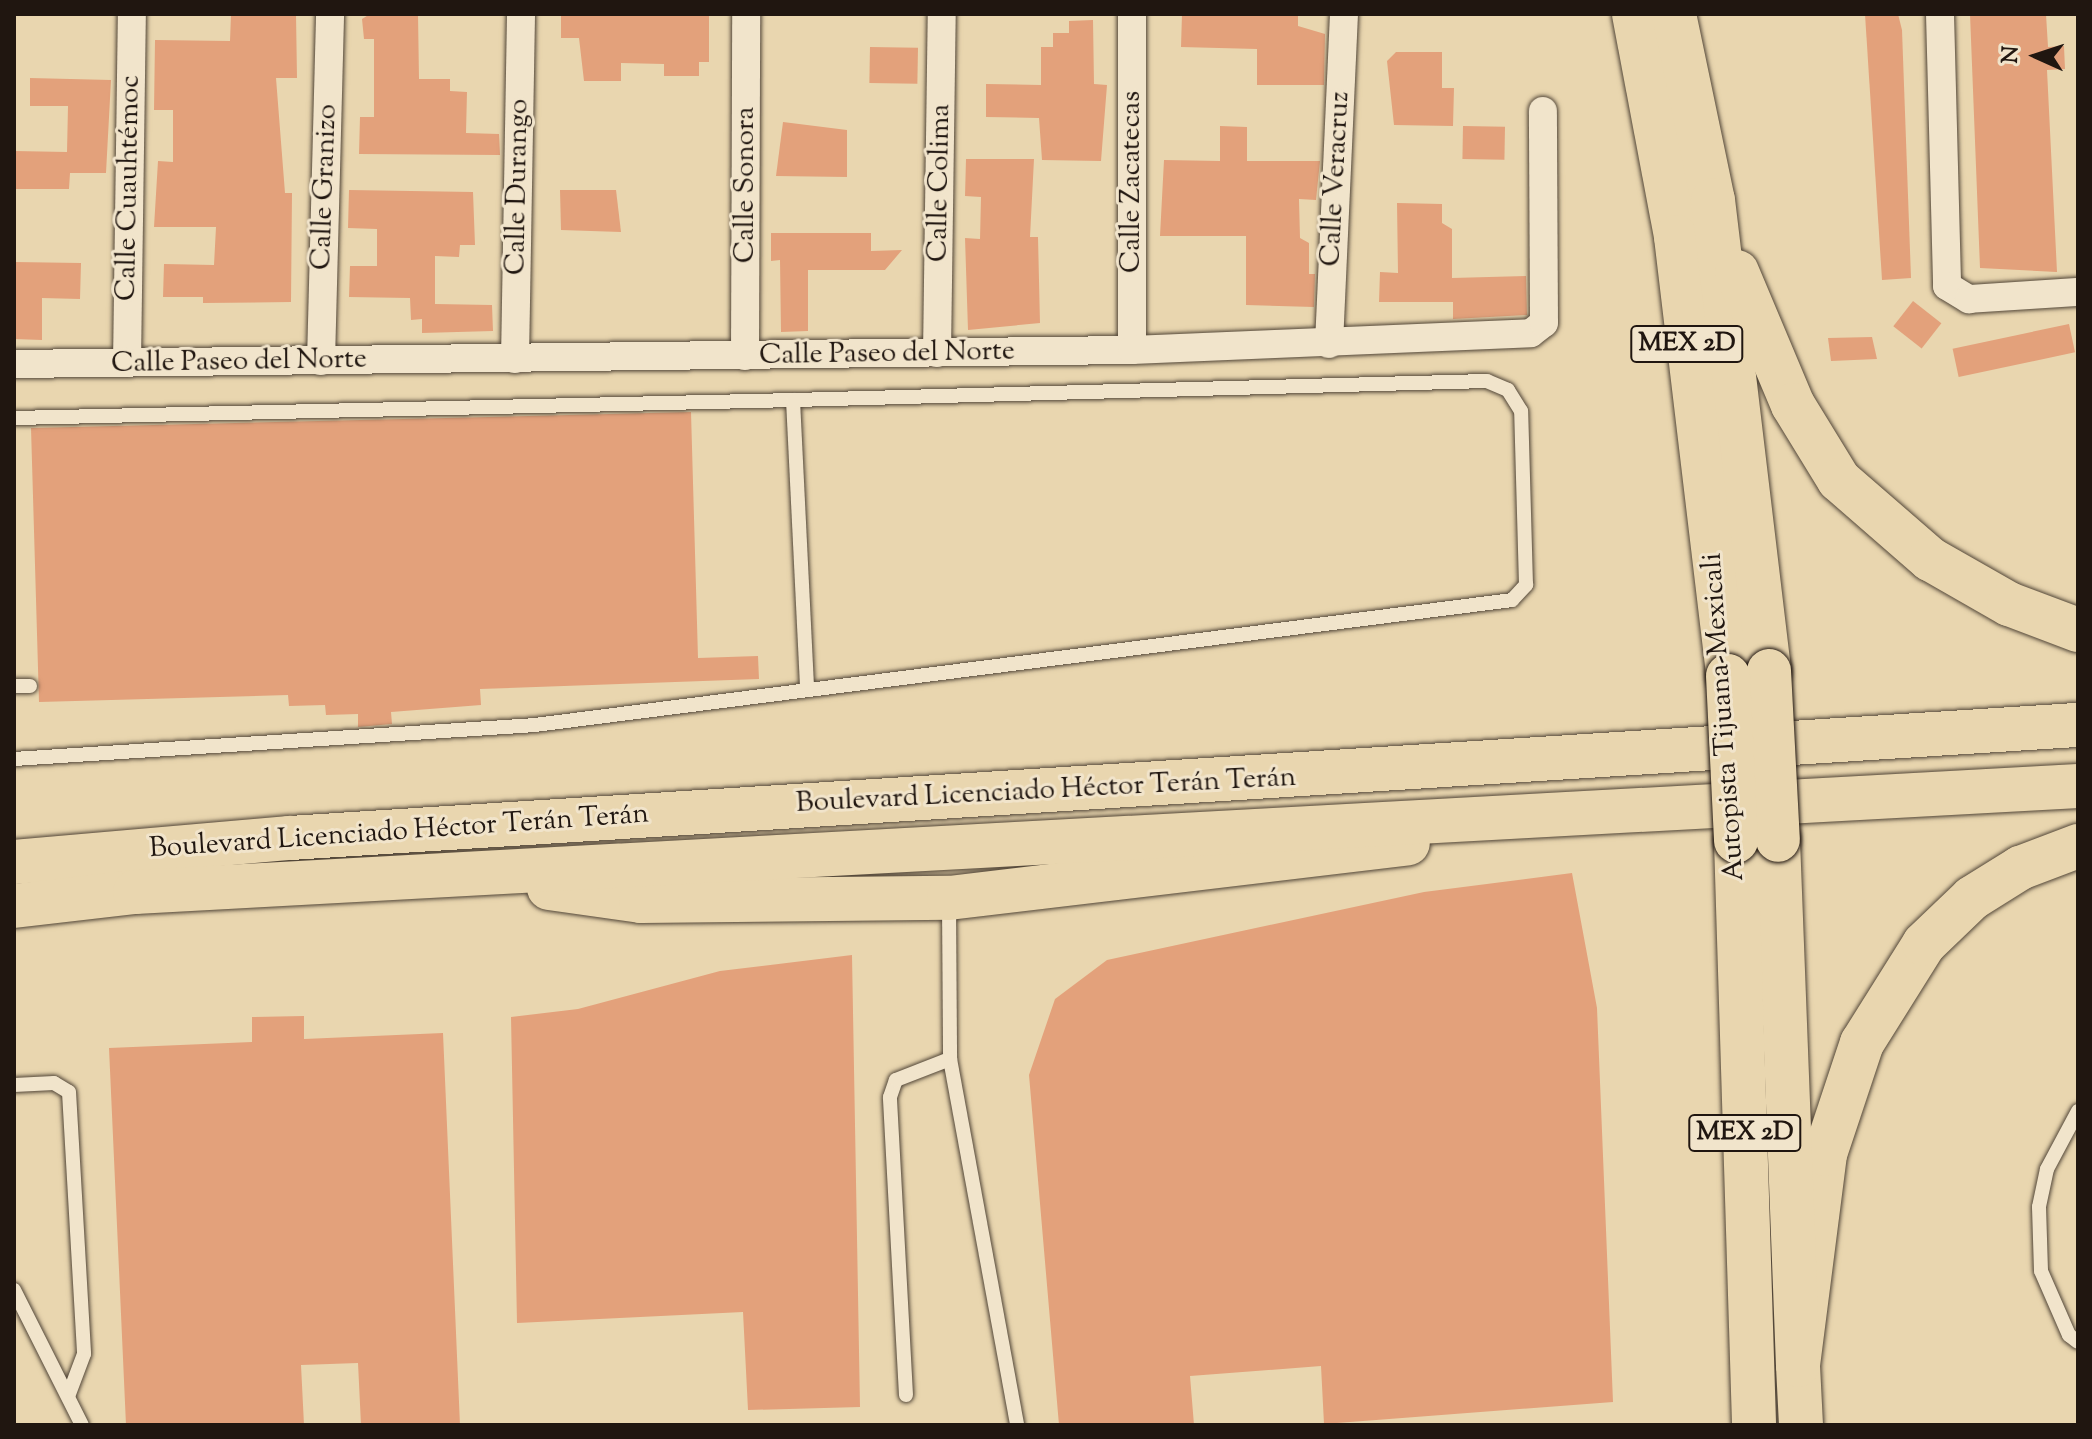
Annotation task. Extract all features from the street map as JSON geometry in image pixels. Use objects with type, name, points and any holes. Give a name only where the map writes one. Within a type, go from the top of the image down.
[{"type":"main road","name":"Autopista Tijuana-Mexicali","points":[[1634,14],[1676,237],[1748,673]]},
{"type":"main road","name":"Autopista Tijuana-Mexicali","points":[[1674,14],[1713,200],[1748,673],[1757,841],[1798,1365]]},
{"type":"main road","points":[[1713,200],[1754,320],[1793,405],[1839,480],[1930,559],[2009,604],[2078,630]]},
{"type":"main road","name":"Boulevard Licenciado Héctor Terán Terán","points":[[14,862],[290,838],[2078,725]]},
{"type":"main road","name":"Boulevard Licenciado Héctor Terán Terán","points":[[14,906],[135,892],[1488,813],[2078,786]]},
{"type":"main road","points":[[464,874],[641,901],[949,898],[1382,849],[1488,813]]},
{"type":"main road","name":"Autopista Tijuana-Mexicali","points":[[1754,1425],[1757,841]]},
{"type":"main road","points":[[1798,1365],[1825,1154],[1847,1077],[1876,1013],[1924,944],[1972,898],[2020,868],[2078,846]]},
{"type":"main road","name":"MEX 2D","points":[[1798,1365],[1801,1425]]},
{"type":"street","name":"Calle Cuauhtémoc","points":[[127,363],[132,14]]},
{"type":"street","name":"Calle Granizo","points":[[321,361],[330,14]]},
{"type":"street","name":"Calle Durango","points":[[515,359],[521,14]]},
{"type":"street","name":"Calle Sonora","points":[[745,356],[746,14]]},
{"type":"street","name":"Calle Colima","points":[[937,353],[942,14]]},
{"type":"street","name":"Calle Zacatecas","points":[[1132,14],[1132,350]]},
{"type":"street","name":"Calle Veracruz","points":[[1329,344],[1344,14]]},
{"type":"street","points":[[1940,14],[1947,286],[1969,299],[2078,292]]},
{"type":"street","name":"Calle Paseo del Norte","points":[[14,364],[1132,350],[1531,333],[1544,323],[1543,111]]},
{"type":"lane","points":[[14,418],[1487,381],[1508,390],[1521,411],[1526,585],[1512,600],[807,690],[349,741],[14,759]]},
{"type":"lane","points":[[793,400],[807,690]]},
{"type":"lane","points":[[14,686],[30,686]]},
{"type":"lane","points":[[949,898],[950,1059],[1017,1425]]},
{"type":"lane","points":[[906,1395],[890,1097],[896,1080],[950,1059]]},
{"type":"lane","points":[[14,1085],[54,1083],[69,1092],[84,1354],[69,1394]]},
{"type":"lane","points":[[2078,1111],[2047,1169],[2039,1207],[2041,1271],[2069,1335],[2078,1342]]},
{"type":"lane","points":[[14,1290],[82,1425]]},
{"type":"building","points":[[231,14],[296,14],[297,78],[276,78],[285,193],[292,193],[291,302],[203,303],[203,297],[163,297],[164,264],[214,265],[216,227],[154,227],[158,161],[173,162],[173,110],[154,110],[155,40],[230,41]]},
{"type":"building","points":[[370,14],[418,14],[419,79],[450,79],[450,91],[467,92],[466,133],[499,134],[500,155],[359,154],[360,117],[374,117],[374,39],[364,39],[362,19]]},
{"type":"building","points":[[561,14],[709,14],[709,62],[699,62],[699,76],[664,76],[664,64],[621,63],[621,81],[584,81],[579,38],[561,38]]},
{"type":"building","points":[[1182,14],[1298,14],[1298,26],[1325,34],[1324,85],[1257,85],[1257,49],[1181,47]]},
{"type":"building","points":[[1865,14],[1898,14],[1902,30],[1911,278],[1882,280]]},
{"type":"building","points":[[1970,14],[2046,14],[2048,47],[2064,46],[2065,69],[2047,70],[2057,272],[1980,268]]},
{"type":"building","points":[[1093,20],[1094,84],[1107,85],[1101,161],[1042,160],[1039,118],[986,117],[986,84],[1041,85],[1041,47],[1053,47],[1053,33],[1069,33],[1069,21]]},
{"type":"building","points":[[870,47],[918,48],[917,84],[869,83]]},
{"type":"building","points":[[1396,52],[1442,52],[1442,88],[1454,88],[1453,126],[1394,125],[1387,61]]},
{"type":"building","points":[[30,78],[111,80],[106,173],[70,173],[69,189],[14,189],[14,151],[67,152],[68,106],[30,106]]},
{"type":"building","points":[[783,122],[847,130],[847,177],[776,176]]},
{"type":"building","points":[[1220,126],[1247,127],[1247,161],[1320,161],[1316,200],[1299,199],[1300,238],[1309,243],[1309,274],[1315,274],[1314,307],[1246,305],[1246,236],[1160,236],[1164,160],[1220,161]]},
{"type":"building","points":[[1463,126],[1505,127],[1504,160],[1462,159]]},
{"type":"building","points":[[966,159],[1034,159],[1030,237],[1038,237],[1040,323],[968,330],[965,238],[980,239],[981,197],[965,196]]},
{"type":"building","points":[[349,190],[473,192],[475,245],[460,245],[459,257],[435,256],[435,304],[492,305],[493,331],[422,333],[422,319],[411,320],[410,298],[349,297],[350,266],[377,266],[377,229],[348,228]]},
{"type":"building","points":[[560,190],[616,190],[621,232],[561,230]]},
{"type":"building","points":[[1397,203],[1442,204],[1442,223],[1452,229],[1452,278],[1526,276],[1527,315],[1453,319],[1453,302],[1379,302],[1380,272],[1398,273]]},
{"type":"building","points":[[771,233],[871,233],[871,251],[902,250],[885,270],[808,270],[808,331],[781,332],[780,260],[771,261]]},
{"type":"building","points":[[14,262],[81,263],[80,299],[42,298],[42,340],[14,339]]},
{"type":"building","points":[[1913,301],[1941,323],[1922,348],[1893,326]]},
{"type":"building","points":[[2069,324],[2075,352],[1959,377],[1953,349]]},
{"type":"building","points":[[1872,337],[1877,359],[1831,361],[1828,338]]},
{"type":"building","points":[[691,412],[698,658],[758,656],[759,679],[480,689],[481,705],[391,712],[392,724],[358,727],[358,714],[326,715],[325,705],[289,706],[288,695],[39,702],[31,428]]},
{"type":"building","points":[[1572,873],[1597,1008],[1613,1402],[1324,1424],[1321,1366],[1190,1376],[1194,1425],[1059,1425],[1029,1075],[1055,999],[1107,960],[1424,892]]},
{"type":"building","points":[[852,955],[860,1407],[748,1410],[743,1312],[517,1323],[511,1017],[578,1009],[720,971]]},
{"type":"building","points":[[304,1016],[304,1039],[443,1033],[460,1425],[361,1425],[358,1363],[301,1365],[304,1425],[126,1425],[109,1048],[252,1042],[252,1017]]}]
